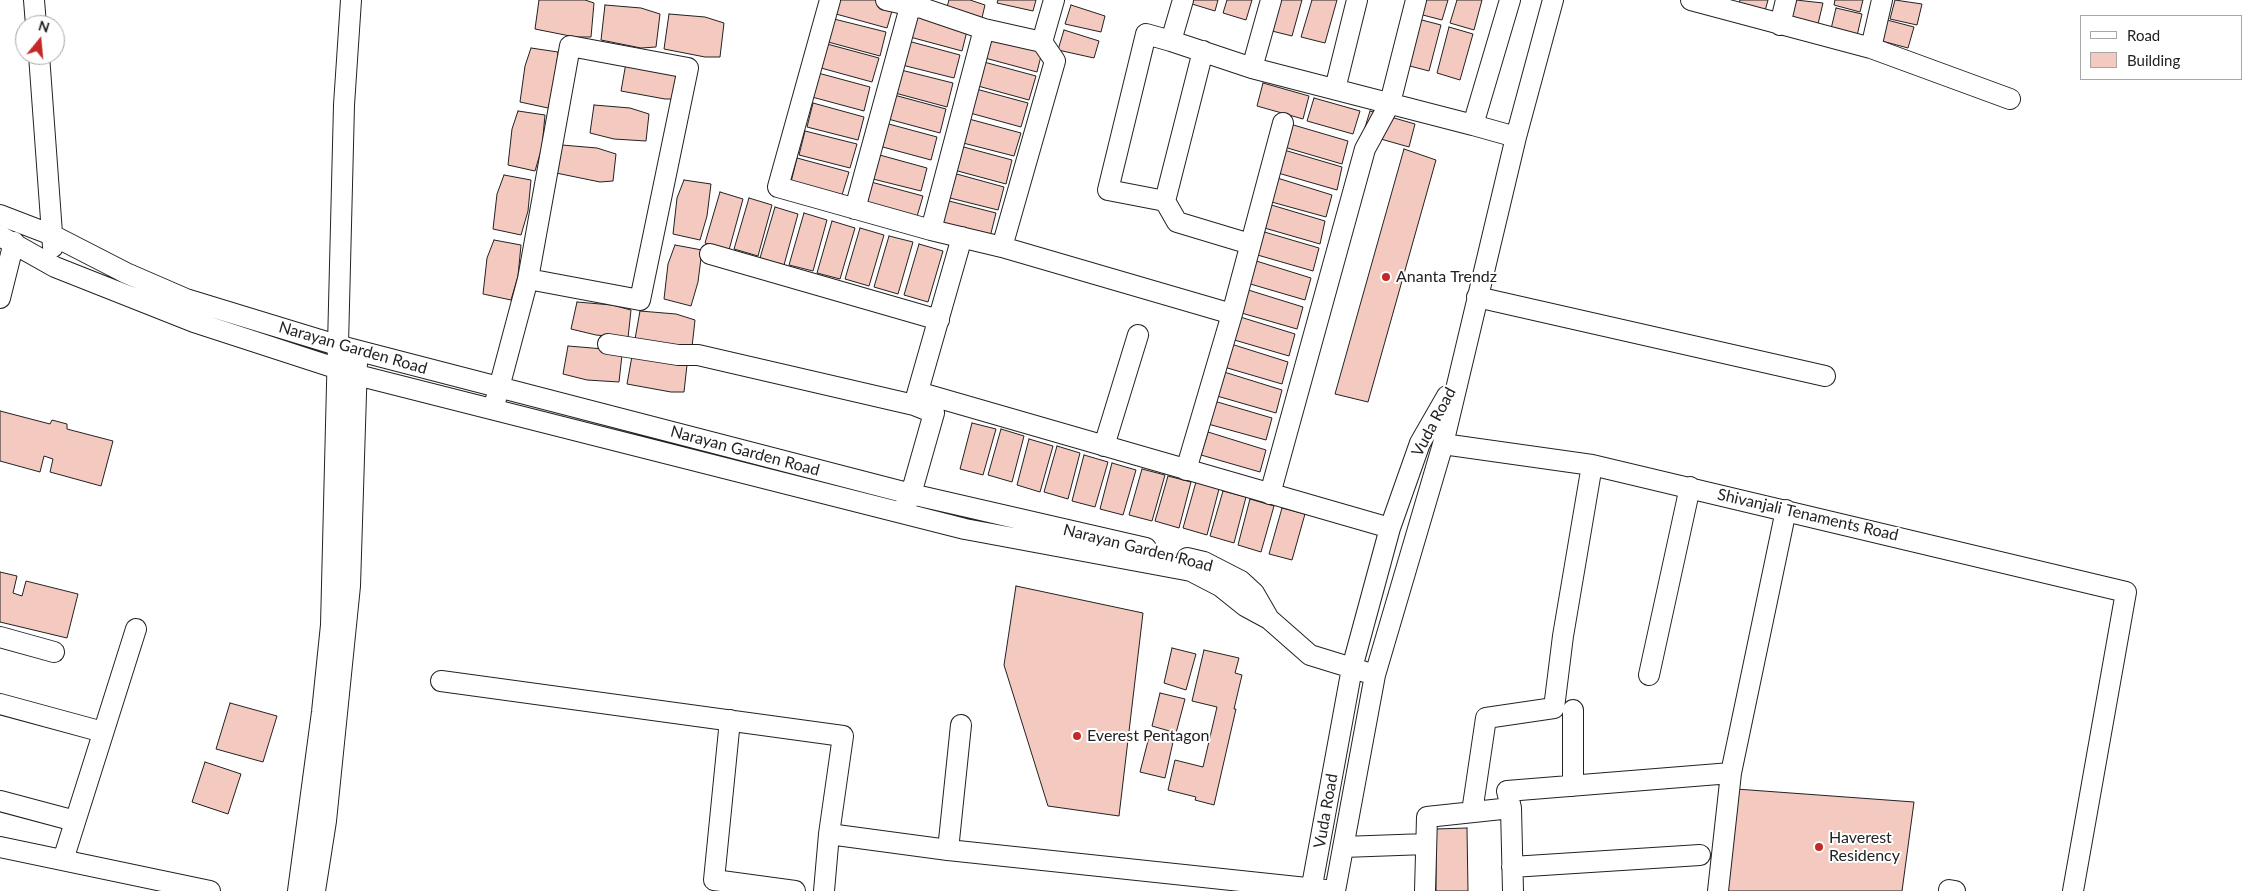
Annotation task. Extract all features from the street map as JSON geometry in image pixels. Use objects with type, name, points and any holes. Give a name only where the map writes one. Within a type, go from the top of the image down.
[{"type":"street","points":[[34,0],[35,15]]},
{"type":"street","points":[[316,891],[326,821],[350,586],[357,375],[348,348],[344,105],[351,0]]},
{"type":"street","points":[[830,0],[778,187],[931,230],[1002,247],[1232,314]]},
{"type":"street","points":[[886,0],[921,5],[984,29],[1042,42],[1055,61],[1002,247]]},
{"type":"street","points":[[1042,42],[1054,0]]},
{"type":"street","points":[[1171,41],[1183,0]]},
{"type":"street","points":[[1252,68],[1271,0]]},
{"type":"street","points":[[1334,89],[1357,0]]},
{"type":"street","points":[[1270,494],[1365,149],[1390,104],[1416,0]]},
{"type":"street","points":[[1482,127],[1510,0]]},
{"type":"street","points":[[1457,379],[1516,136],[1553,0]]},
{"type":"street","points":[[1691,0],[1871,48],[2010,99]]},
{"type":"street","points":[[1780,25],[1786,0]]},
{"type":"street","points":[[1871,48],[1882,0]]},
{"type":"street","points":[[856,209],[921,5]]},
{"type":"street","points":[[931,230],[984,29]]},
{"type":"street","points":[[1165,201],[1108,190],[1146,34],[1252,68],[1516,136]]},
{"type":"street","points":[[493,410],[528,279],[570,46],[688,68],[640,300],[528,279]]},
{"type":"street","points":[[1203,52],[1165,201],[1177,222],[1250,244]]},
{"type":"street","points":[[39,65],[55,267]]},
{"type":"street","points":[[1186,470],[1232,314],[1283,123]]},
{"type":"street","name":"Narayan Garden Road","points":[[0,215],[52,235],[126,273],[186,299],[348,348],[911,494],[1204,562],[1241,581],[1254,593],[1269,620]]},
{"type":"street","points":[[916,399],[962,237]]},
{"type":"street","points":[[0,298],[7,239]]},
{"type":"street","name":"Narayan Garden Road","points":[[7,239],[55,267],[194,322],[338,370],[965,529],[1183,568],[1207,578],[1269,620]]},
{"type":"street","points":[[710,254],[939,320]]},
{"type":"street","points":[[1477,297],[1825,376]]},
{"type":"street","points":[[1104,446],[1138,335]]},
{"type":"street","points":[[608,344],[678,355],[698,355],[916,399],[1104,446],[1390,528]]},
{"type":"street","points":[[298,891],[322,712],[330,624],[338,370],[348,348]]},
{"type":"street","name":"Vuda Road","points":[[1335,891],[1374,675],[1443,444],[1457,379]]},
{"type":"street","name":"Vuda Road","points":[[1311,890],[1352,668],[1390,528],[1420,443],[1457,379]]},
{"type":"street","points":[[901,512],[911,494],[934,414],[916,399]]},
{"type":"street","name":"Shivanjali Tenaments Road","points":[[1443,444],[1592,465],[2126,592],[2073,891]]},
{"type":"street","points":[[1472,812],[1486,718],[1554,708],[1562,636],[1592,465]]},
{"type":"street","points":[[1649,675],[1690,487]]},
{"type":"street","points":[[1718,891],[1731,773],[1786,510]]},
{"type":"street","points":[[1269,620],[1318,658],[1374,675]]},
{"type":"street","points":[[63,860],[136,630]]},
{"type":"street","points":[[0,637],[54,652]]},
{"type":"street","points":[[441,682],[843,736],[829,834],[824,891]]},
{"type":"street","points":[[0,704],[103,732]]},
{"type":"street","points":[[1573,710],[1573,786]]},
{"type":"street","points":[[730,720],[714,880],[795,891]]},
{"type":"street","points":[[948,850],[961,725]]},
{"type":"street","points":[[1513,891],[1511,808],[1507,791],[1731,773]]},
{"type":"street","points":[[0,801],[75,821]]},
{"type":"street","points":[[1425,891],[1427,817],[1511,808]]},
{"type":"street","points":[[829,834],[948,850],[1311,890],[1335,891]]},
{"type":"street","points":[[1343,847],[1426,844]]},
{"type":"street","points":[[0,846],[63,860],[133,883],[199,890]]},
{"type":"street","points":[[1512,867],[1700,855]]},
{"type":"building","points":[[539,0],[585,0],[594,3],[591,37],[575,37],[535,29]]},
{"type":"building","points":[[839,0],[879,0],[894,4],[887,28],[836,14]]},
{"type":"building","points":[[949,0],[970,0],[985,5],[981,22],[945,14]]},
{"type":"building","points":[[998,0],[1036,0],[1033,11],[997,3]]},
{"type":"building","points":[[1193,0],[1218,0],[1215,11],[1192,4]]},
{"type":"building","points":[[1227,0],[1252,0],[1246,20],[1223,13]]},
{"type":"building","points":[[1277,0],[1302,0],[1292,36],[1268,30]]},
{"type":"building","points":[[1312,0],[1337,0],[1325,43],[1301,37]]},
{"type":"building","points":[[1422,0],[1448,0],[1442,20],[1419,14]]},
{"type":"building","points":[[1457,0],[1482,0],[1474,30],[1450,23]]},
{"type":"building","points":[[1740,0],[1768,0],[1765,11],[1739,4]]},
{"type":"building","points":[[1796,0],[1823,3],[1818,24],[1791,18]]},
{"type":"building","points":[[1835,0],[1863,0],[1860,12],[1834,5]]},
{"type":"building","points":[[1895,0],[1922,4],[1917,25],[1890,19]]},
{"type":"building","points":[[605,5],[641,8],[660,14],[656,47],[641,48],[601,40]]},
{"type":"building","points":[[1071,5],[1105,16],[1101,32],[1065,24]]},
{"type":"building","points":[[1836,8],[1862,14],[1857,36],[1831,29]]},
{"type":"building","points":[[916,13],[968,27],[962,51],[910,37]]},
{"type":"building","points":[[669,14],[705,17],[724,23],[720,57],[705,57],[664,49]]},
{"type":"building","points":[[834,19],[886,32],[880,56],[828,42]]},
{"type":"building","points":[[1418,19],[1441,25],[1429,71],[1406,65]]},
{"type":"building","points":[[1887,20],[1914,27],[1908,48],[1882,41]]},
{"type":"building","points":[[1449,27],[1473,34],[1460,80],[1437,73]]},
{"type":"building","points":[[1064,30],[1099,41],[1094,58],[1058,50]]},
{"type":"building","points":[[991,35],[1043,48],[1037,72],[985,58]]},
{"type":"building","points":[[908,41],[960,55],[954,78],[902,65]]},
{"type":"building","points":[[827,44],[879,58],[872,82],[821,68]]},
{"type":"building","points":[[531,48],[558,52],[555,84],[548,108],[520,102],[525,66]]},
{"type":"building","points":[[984,62],[1036,76],[1029,100],[978,86]]},
{"type":"building","points":[[626,63],[681,72],[678,99],[665,99],[621,91]]},
{"type":"building","points":[[901,70],[953,83],[947,107],[895,93]]},
{"type":"building","points":[[818,73],[870,87],[864,111],[812,97]]},
{"type":"building","points":[[1263,83],[1309,96],[1303,119],[1257,106]]},
{"type":"building","points":[[976,89],[1028,103],[1021,127],[970,113]]},
{"type":"building","points":[[894,95],[946,109],[940,133],[888,119]]},
{"type":"building","points":[[1314,98],[1360,111],[1353,134],[1307,121]]},
{"type":"building","points":[[813,103],[864,117],[858,140],[807,127]]},
{"type":"building","points":[[594,105],[630,108],[649,114],[646,141],[614,139],[590,133]]},
{"type":"building","points":[[518,111],[545,115],[542,147],[535,171],[508,165],[512,129]]},
{"type":"building","points":[[1370,111],[1415,124],[1409,147],[1363,134]]},
{"type":"building","points":[[969,119],[1021,133],[1014,156],[963,143]]},
{"type":"building","points":[[885,123],[937,137],[931,160],[879,146]]},
{"type":"building","points":[[1290,124],[1348,141],[1342,164],[1284,147]]},
{"type":"building","points":[[805,131],[857,144],[850,168],[799,155]]},
{"type":"building","points":[[562,145],[597,148],[616,154],[613,181],[600,182],[556,173]]},
{"type":"building","points":[[960,146],[1012,160],[1006,184],[954,170]]},
{"type":"building","name":"Ananta Trendz","points":[[1404,149],[1436,160],[1368,402],[1335,394]]},
{"type":"building","points":[[1284,150],[1342,167],[1337,190],[1278,173]]},
{"type":"building","points":[[876,154],[927,168],[921,191],[869,178]]},
{"type":"building","points":[[797,158],[849,172],[842,195],[791,182]]},
{"type":"building","points":[[953,173],[1004,187],[998,210],[946,197]]},
{"type":"building","points":[[504,175],[531,180],[528,211],[521,235],[493,229],[497,194]]},
{"type":"building","points":[[1274,177],[1332,195],[1326,217],[1268,201]]},
{"type":"building","points":[[684,180],[711,184],[707,216],[700,240],[673,234],[677,198]]},
{"type":"building","points":[[871,182],[923,196],[916,220],[865,206]]},
{"type":"building","points":[[720,192],[743,199],[729,250],[705,243]]},
{"type":"building","points":[[749,198],[772,205],[758,256],[734,249]]},
{"type":"building","points":[[945,200],[996,213],[990,237],[938,223]]},
{"type":"building","points":[[1268,204],[1325,221],[1320,244],[1261,227]]},
{"type":"building","points":[[775,207],[798,214],[784,265],[760,258]]},
{"type":"building","points":[[804,213],[827,220],[813,271],[789,265]]},
{"type":"building","points":[[832,221],[855,228],[840,279],[817,273]]},
{"type":"building","points":[[860,228],[884,235],[869,286],[845,279]]},
{"type":"building","points":[[1261,231],[1319,248],[1313,271],[1254,254]]},
{"type":"building","points":[[889,236],[913,242],[898,294],[874,287]]},
{"type":"building","points":[[494,240],[521,245],[518,276],[511,300],[483,294],[487,258]]},
{"type":"building","points":[[919,244],[943,251],[928,302],[904,295]]},
{"type":"building","points":[[675,245],[702,250],[698,282],[691,306],[664,299],[668,264]]},
{"type":"building","points":[[1253,260],[1311,278],[1305,300],[1247,283]]},
{"type":"building","points":[[1245,289],[1303,307],[1297,329],[1238,312]]},
{"type":"building","points":[[577,302],[612,305],[631,310],[628,338],[596,335],[571,329]]},
{"type":"building","points":[[640,311],[676,314],[695,320],[692,347],[635,339]]},
{"type":"building","points":[[1237,316],[1295,334],[1289,356],[1231,339]]},
{"type":"building","points":[[1231,344],[1288,362],[1282,384],[1224,367]]},
{"type":"building","points":[[568,346],[604,349],[622,355],[619,382],[587,380],[563,374]]},
{"type":"building","points":[[632,356],[687,365],[684,392],[671,392],[627,384]]},
{"type":"building","points":[[1224,372],[1282,390],[1276,413],[1217,396]]},
{"type":"building","points":[[1214,401],[1272,418],[1266,440],[1208,424]]},
{"type":"building","points":[[0,411],[50,424],[52,420],[67,424],[67,429],[113,441],[101,486],[50,472],[53,459],[44,456],[40,472],[0,461]]},
{"type":"building","points":[[972,423],[996,429],[983,475],[960,469]]},
{"type":"building","points":[[1001,429],[1024,436],[1012,482],[988,475]]},
{"type":"building","points":[[1208,432],[1266,450],[1260,472],[1201,455]]},
{"type":"building","points":[[1029,439],[1053,446],[1040,492],[1017,485]]},
{"type":"building","points":[[1057,446],[1080,453],[1068,499],[1044,492]]},
{"type":"building","points":[[1084,455],[1108,462],[1095,507],[1072,501]]},
{"type":"building","points":[[1112,463],[1136,470],[1123,515],[1100,509]]},
{"type":"building","points":[[1142,469],[1165,475],[1152,521],[1129,515]]},
{"type":"building","points":[[1168,476],[1191,482],[1179,528],[1155,521]]},
{"type":"building","points":[[1196,482],[1219,489],[1207,535],[1183,528]]},
{"type":"building","points":[[1223,491],[1246,497],[1234,543],[1210,536]]},
{"type":"building","points":[[1250,499],[1274,506],[1261,552],[1238,545]]},
{"type":"building","points":[[1282,508],[1305,514],[1292,560],[1269,554]]},
{"type":"building","points":[[0,572],[17,576],[13,593],[22,596],[26,581],[78,594],[67,638],[0,622]]},
{"type":"building","name":"Everest Pentagon","points":[[1016,586],[1143,613],[1119,816],[1048,806],[1004,665]]},
{"type":"building","points":[[1172,648],[1196,654],[1186,690],[1164,683]]},
{"type":"building","points":[[1204,650],[1239,658],[1235,673],[1242,675],[1214,805],[1195,800],[1196,797],[1168,790],[1175,760],[1203,767],[1217,707],[1192,701]]},
{"type":"building","points":[[1160,693],[1185,699],[1176,733],[1152,726]]},
{"type":"building","points":[[230,703],[277,716],[263,762],[216,749]]},
{"type":"building","points":[[1149,737],[1173,742],[1165,778],[1140,772]]},
{"type":"building","points":[[205,762],[241,774],[228,814],[192,802]]},
{"type":"building","name":"Haverest Residency","points":[[1736,789],[1914,802],[1902,891],[1725,891]]},
{"type":"building","points":[[1467,828],[1468,891],[1436,891],[1436,829]]},
{"type":"place","name":"Ananta Trendz","points":[[1386,277]]},
{"type":"place","name":"Everest Pentagon","points":[[1077,736]]},
{"type":"place","name":"Haverest Residency","points":[[1819,847]]}]
